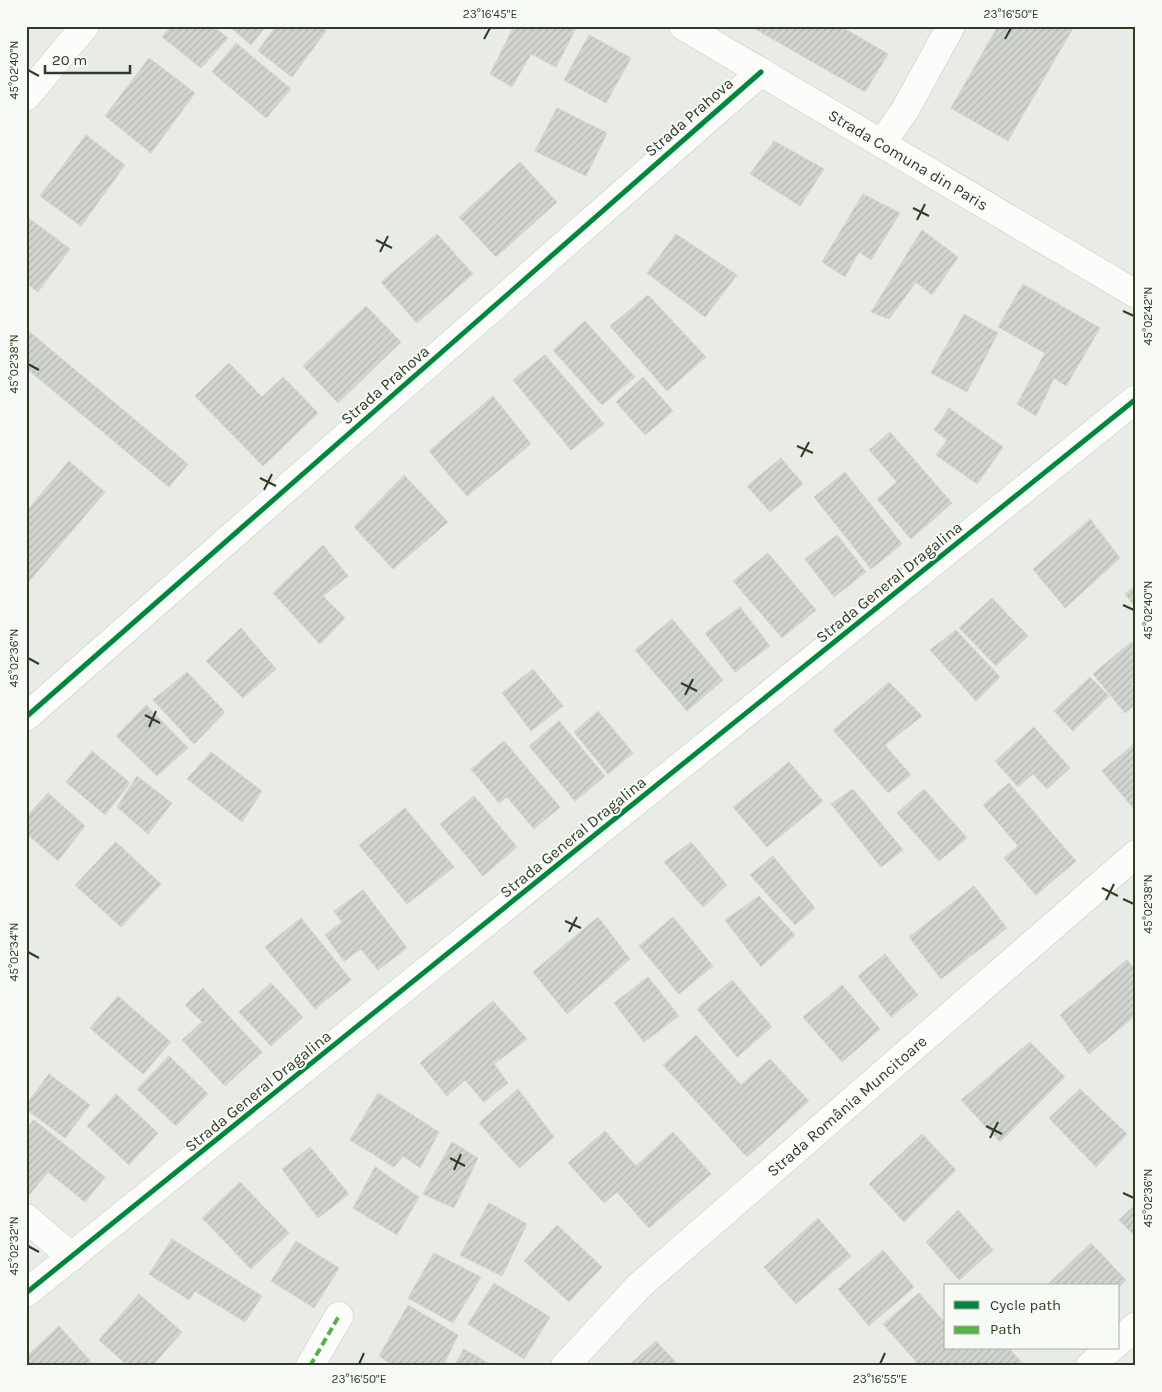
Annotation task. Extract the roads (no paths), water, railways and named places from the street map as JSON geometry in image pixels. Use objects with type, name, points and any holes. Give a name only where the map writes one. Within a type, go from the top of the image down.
[{"type":"street","points":[[26,97],[85,26]]},
{"type":"street","name":"Strada Comuna din Paris","points":[[683,26],[1136,294]]},
{"type":"street","points":[[882,143],[905,110],[951,26]]},
{"type":"street","name":"Strada Prahova","points":[[26,717],[761,72]]},
{"type":"street","name":"Strada General Dragalina","points":[[26,1293],[1136,399]]},
{"type":"street","name":"Strada România Muncitoare","points":[[565,1366],[639,1286],[1136,854]]},
{"type":"street","points":[[26,1218],[72,1257]]},
{"type":"street","points":[[310,1366],[339,1316]]},
{"type":"street","points":[[1120,1340],[1136,1326]]},
{"type":"street","points":[[1090,1366],[1109,1350]]}]
